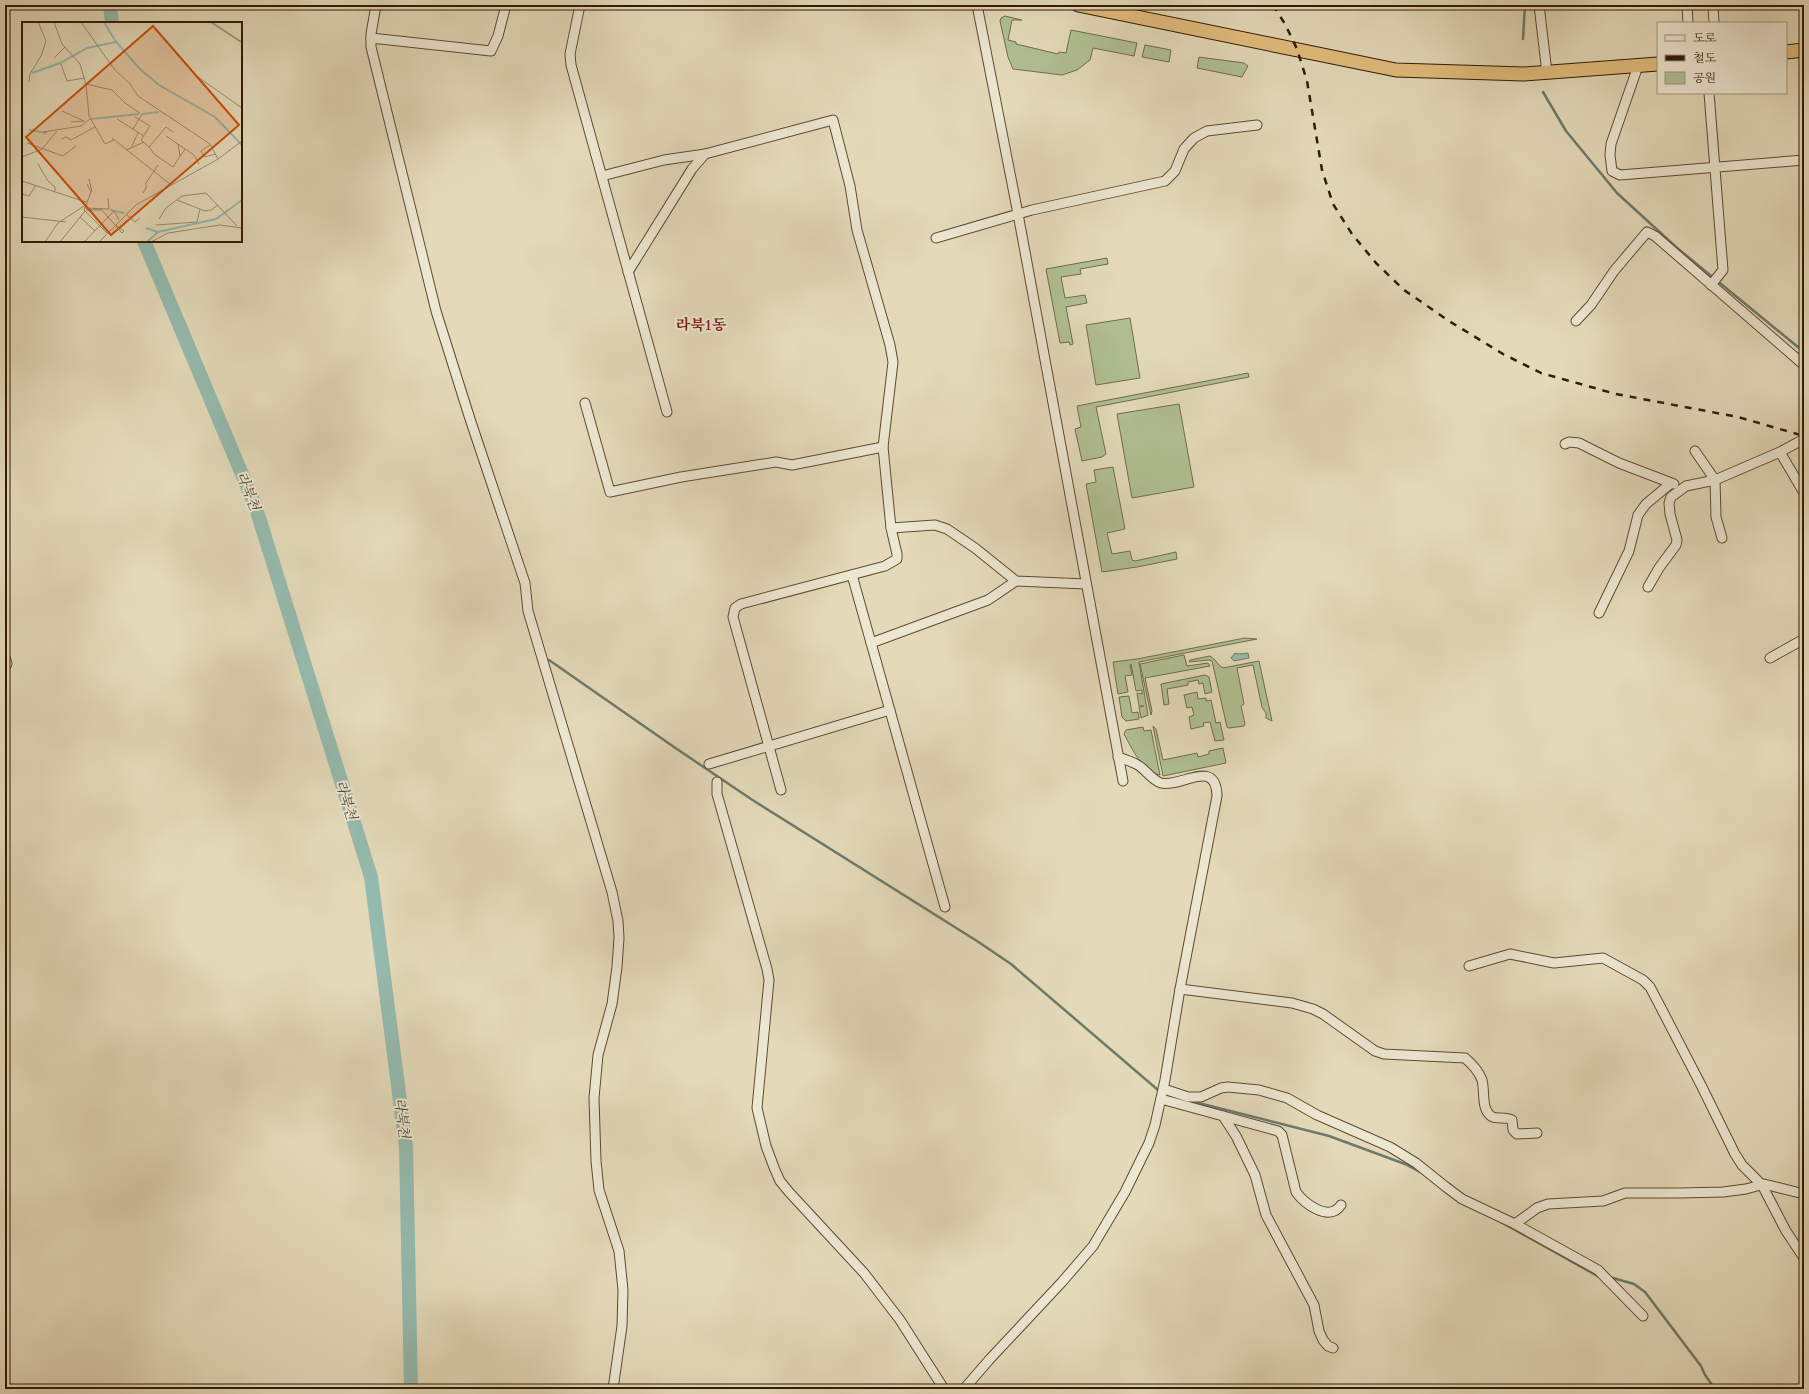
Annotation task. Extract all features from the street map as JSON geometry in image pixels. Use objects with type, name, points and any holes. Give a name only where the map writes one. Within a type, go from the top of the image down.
[{"type":"highway","points":[[1078,5],[1396,70],[1524,74],[1657,64]]},
{"type":"highway","points":[[1787,52],[1804,50]]},
{"type":"street","points":[[376,5],[371,47],[436,311],[470,419],[525,583],[528,611],[612,892],[618,921],[619,938],[617,967],[612,1004],[598,1055],[594,1098],[596,1161],[599,1190],[619,1251],[624,1290],[622,1326],[613,1389]]},
{"type":"street","points":[[371,38],[488,52],[495,46],[506,5]]},
{"type":"street","points":[[580,5],[570,54],[571,65],[667,412]]},
{"type":"street","points":[[977,5],[1018,214],[1123,781]]},
{"type":"street","points":[[1539,5],[1547,73]]},
{"type":"street","points":[[1687,5],[1688,22]]},
{"type":"street","points":[[1713,5],[1714,22]]},
{"type":"street","points":[[1638,66],[1611,144],[1610,155],[1612,171],[1620,175],[1804,160]]},
{"type":"street","points":[[1708,94],[1723,270],[1714,282]]},
{"type":"street","points":[[602,176],[664,160],[705,154],[833,120],[850,186],[857,230],[890,345],[893,362],[883,447],[892,528],[898,554],[897,559],[885,566],[741,604],[733,612],[733,617],[780,790]]},
{"type":"street","points":[[936,238],[1018,214],[1165,181],[1175,171],[1184,149],[1194,138],[1207,131],[1256,126]]},
{"type":"street","points":[[628,272],[692,169],[705,154]]},
{"type":"street","points":[[1576,321],[1591,305],[1614,271],[1647,232],[1656,236],[1714,282],[1804,365]]},
{"type":"street","points":[[585,403],[610,492],[681,477],[776,462],[792,465],[883,447]]},
{"type":"street","points":[[1565,444],[1569,442],[1579,443],[1619,463],[1670,484],[1686,486],[1715,480],[1780,452],[1802,440]]},
{"type":"street","points":[[1695,451],[1715,480],[1716,517],[1722,538]]},
{"type":"street","points":[[1780,452],[1804,493]]},
{"type":"street","points":[[1599,613],[1629,551],[1638,515],[1646,504],[1670,484]]},
{"type":"street","points":[[1648,588],[1659,568],[1676,545],[1677,540],[1668,503],[1671,497],[1686,486]]},
{"type":"street","points":[[892,528],[935,526],[947,529],[975,548],[1016,581],[1086,584]]},
{"type":"street","points":[[852,575],[945,907]]},
{"type":"street","points":[[871,643],[988,600],[1016,581]]},
{"type":"street","points":[[1770,658],[1804,639]]},
{"type":"street","points":[[5,658],[7,664],[5,664]]},
{"type":"street","points":[[709,764],[890,710]]},
{"type":"street","points":[[964,1389],[1093,1246],[1125,1192],[1149,1143],[1164,1088],[1180,989],[1217,796],[1217,788],[1213,780],[1206,776],[1197,776],[1172,783],[1160,783],[1137,764],[1118,757]]},
{"type":"street","points":[[717,782],[717,794],[761,944],[769,980],[757,1108],[766,1146],[780,1181],[864,1272],[900,1320],[944,1389]]},
{"type":"street","points":[[1469,966],[1510,954],[1554,963],[1603,958],[1643,980],[1650,987],[1735,1154],[1742,1165],[1762,1185],[1786,1231],[1804,1258]]},
{"type":"street","points":[[1180,989],[1292,1003],[1313,1009],[1323,1014],[1375,1051],[1384,1054],[1465,1058],[1482,1080],[1486,1110],[1489,1115],[1493,1118],[1508,1117],[1512,1120],[1513,1130],[1517,1134],[1537,1133]]},
{"type":"street","points":[[1164,1088],[1188,1097],[1201,1097],[1221,1088],[1228,1087],[1259,1090],[1287,1098],[1317,1115],[1390,1147],[1416,1163],[1462,1199],[1515,1224],[1598,1270],[1643,1316]]},
{"type":"street","points":[[1161,1099],[1278,1131],[1282,1135],[1296,1192],[1301,1198],[1319,1211],[1331,1212],[1339,1208],[1341,1205]]},
{"type":"street","points":[[1223,1116],[1236,1136],[1256,1175],[1266,1215],[1314,1305],[1319,1331],[1323,1340],[1328,1346],[1333,1348]]},
{"type":"street","points":[[1515,1224],[1536,1208],[1556,1203],[1604,1201],[1625,1193],[1680,1194],[1723,1192],[1762,1185],[1775,1186],[1804,1194]]},
{"type":"green space","points":[[1005,16],[1022,20],[1012,20],[1008,40],[1016,42],[1016,44],[1058,54],[1059,52],[1066,53],[1071,30],[1137,43],[1134,56],[1093,48],[1090,60],[1077,70],[1062,75],[1013,69],[1008,57],[1000,21],[1001,18]]},
{"type":"green space","points":[[1145,45],[1171,50],[1169,62],[1142,57]]},
{"type":"green space","points":[[1199,57],[1244,63],[1248,66],[1242,77],[1197,68]]},
{"type":"green space","points":[[1107,258],[1108,264],[1080,269],[1081,274],[1061,277],[1065,298],[1085,295],[1087,303],[1066,307],[1073,344],[1070,345],[1069,342],[1060,343],[1046,269]]},
{"type":"green space","points":[[1130,318],[1140,378],[1096,385],[1086,325]]},
{"type":"green space","points":[[1248,373],[1249,377],[1096,407],[1106,454],[1102,457],[1082,461],[1075,429],[1081,427],[1077,406]]},
{"type":"green space","points":[[1179,404],[1194,487],[1132,498],[1117,414]]},
{"type":"green space","points":[[1113,467],[1125,529],[1107,533],[1112,554],[1130,551],[1132,560],[1135,561],[1176,552],[1177,559],[1102,572],[1086,484],[1096,482],[1094,470]]},
{"type":"green space","points":[[1245,638],[1257,639],[1139,662],[1148,715],[1141,718],[1139,707],[1144,706],[1139,706],[1137,693],[1142,694],[1142,690],[1136,691],[1131,664],[1132,675],[1125,676],[1128,692],[1118,694],[1113,662],[1137,659]]},
{"type":"green space","points":[[1184,655],[1187,666],[1208,663],[1210,666],[1145,678],[1152,711],[1151,715],[1140,664]]},
{"type":"green space","points":[[1210,656],[1223,668],[1259,661],[1272,721],[1266,718],[1266,713],[1262,707],[1253,665],[1237,668],[1244,704],[1241,706],[1245,724],[1244,726],[1227,727],[1212,661],[1189,662],[1190,660]]},
{"type":"green space","points":[[1205,675],[1209,677],[1212,692],[1205,694],[1203,683],[1199,684],[1198,680],[1188,682],[1188,685],[1167,689],[1169,704],[1164,705],[1161,684]]},
{"type":"green space","points":[[1197,692],[1198,699],[1206,698],[1206,701],[1211,700],[1216,723],[1220,722],[1224,740],[1215,741],[1210,722],[1203,723],[1204,726],[1191,729],[1189,717],[1194,715],[1192,707],[1187,708],[1184,695]]},
{"type":"green space","points":[[1129,696],[1132,713],[1138,712],[1139,719],[1126,721],[1122,717],[1119,697]]},
{"type":"green space","points":[[1153,726],[1156,729],[1163,760],[1197,753],[1198,757],[1209,754],[1209,751],[1223,748],[1226,763],[1163,776]]},
{"type":"green space","points":[[1143,727],[1144,731],[1151,730],[1160,775],[1148,769],[1138,759],[1124,734],[1126,730]]},
{"type":"water","points":[[1235,653],[1248,653],[1249,658],[1234,661],[1231,658]]},
{"type":"waterway","name":"라북천","points":[[110,5],[112,22]]},
{"type":"waterway","points":[[1523,39],[1525,5]]},
{"type":"waterway","points":[[1543,92],[1566,131],[1617,193],[1676,247],[1804,352]]},
{"type":"waterway","name":"라북천","points":[[144,242],[255,505],[371,877],[406,1147],[411,1389]]},
{"type":"waterway","points":[[549,660],[751,799],[977,941],[1011,964],[1158,1090]]},
{"type":"waterway","points":[[1191,1101],[1329,1136],[1405,1164],[1420,1172]]},
{"type":"waterway","points":[[1501,1222],[1603,1279]]},
{"type":"waterway","points":[[1613,1278],[1634,1284],[1645,1292],[1701,1366],[1705,1375],[1715,1389]]},
{"type":"railway","points":[[1273,5],[1285,24],[1297,49],[1307,81],[1322,170],[1333,204],[1352,234],[1376,263],[1404,290],[1449,321],[1503,354],[1541,373],[1616,394],[1738,417],[1804,436]]},
{"type":"district","name":"라북1동","points":[[701,325]]}]
